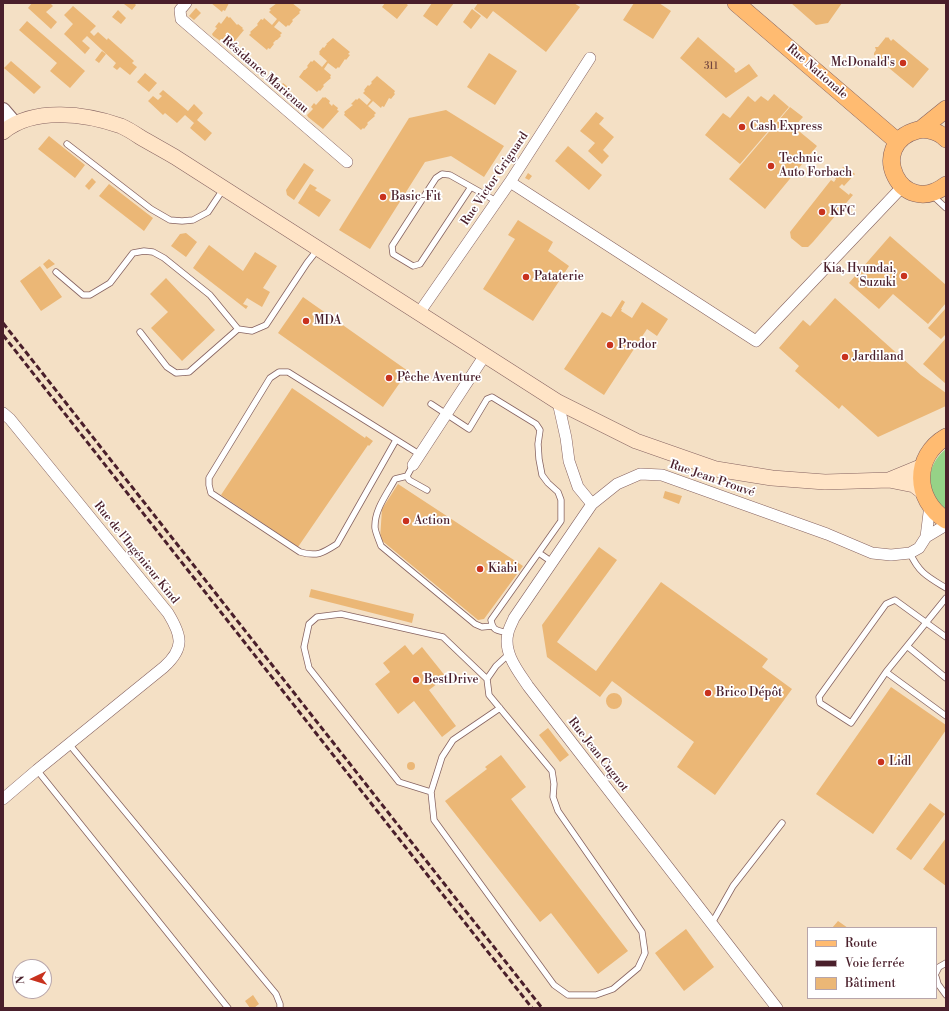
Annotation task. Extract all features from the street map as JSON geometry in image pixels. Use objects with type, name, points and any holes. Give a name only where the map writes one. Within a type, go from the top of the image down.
[{"type":"main road","name":"Rue Nationale","points":[[736,3],[898,142]]},
{"type":"main road","points":[[920,130],[946,109]]},
{"type":"main road","points":[[9,128],[25,120],[46,116],[71,114],[92,118],[122,127],[175,157],[558,402],[636,441],[716,469],[772,478],[825,482],[889,480],[914,485],[939,515],[946,520]]},
{"type":"main road","points":[[946,140],[944,136],[932,131],[920,130],[908,133],[898,142],[892,153],[891,165],[894,177],[902,186],[911,192],[930,194],[946,185]]},
{"type":"main road","points":[[926,498],[922,479],[923,466],[929,453],[939,441],[946,437]]},
{"type":"main road","points":[[889,480],[923,466]]},
{"type":"street","name":"Résidance Marienau","points":[[186,3],[180,10],[181,19],[347,162]]},
{"type":"street","name":"Rue Victor Grignard","points":[[419,313],[510,182],[590,58]]},
{"type":"street","points":[[3,110],[9,128]]},
{"type":"street","points":[[510,182],[756,341],[902,186]]},
{"type":"street","points":[[413,465],[485,355]]},
{"type":"street","points":[[558,402],[566,438],[569,461],[578,487],[592,504]]},
{"type":"street","name":"Rue de l'Ingénieur Kind","points":[[3,413],[10,419],[168,613],[174,622],[179,640],[178,649],[174,658],[3,799]]},
{"type":"street","name":"Rue Jean Prouvé","points":[[592,504],[617,484],[640,474],[662,475],[827,534],[872,553],[891,555],[910,553]]},
{"type":"street","points":[[926,498],[926,537]]},
{"type":"street","name":"Rue Jean Cugnot","points":[[592,504],[514,618],[507,640],[511,659],[528,686],[777,1008]]},
{"type":"street","points":[[910,553],[919,548],[926,537],[946,525]]},
{"type":"lane","points":[[67,144],[151,209],[170,220],[193,220],[208,212],[224,188]]},
{"type":"lane","points":[[471,187],[420,264],[414,266],[393,254],[392,246],[436,178],[442,174],[450,175],[496,201]]},
{"type":"lane","points":[[930,194],[946,208]]},
{"type":"lane","points":[[56,272],[83,295],[90,295],[110,283],[133,253],[144,251],[153,252],[164,258],[210,295],[238,329],[252,331],[266,325],[318,249]]},
{"type":"lane","points":[[140,332],[167,367],[176,373],[189,372],[238,329]]},
{"type":"lane","points":[[396,440],[337,544],[324,553],[311,555],[300,552],[211,493],[208,484],[209,478],[270,378],[279,372],[288,372],[419,454]]},
{"type":"lane","points":[[431,404],[469,428],[487,399],[492,397],[536,424],[540,430],[538,444],[542,475],[558,492],[561,500],[561,521],[492,620],[492,626],[495,630],[508,633]]},
{"type":"lane","points":[[413,465],[407,476],[395,479],[376,517],[375,530],[381,546],[475,624],[482,627],[492,626]]},
{"type":"lane","points":[[407,476],[410,480],[427,490]]},
{"type":"lane","points":[[538,553],[552,562]]},
{"type":"lane","points":[[910,553],[916,566],[928,578],[946,588]]},
{"type":"lane","points":[[946,598],[928,622],[886,672],[851,722],[820,703],[819,697],[886,604],[895,600],[928,622],[946,636]]},
{"type":"lane","points":[[432,792],[399,782],[309,668],[304,647],[309,624],[317,617],[341,614],[443,637],[487,679],[489,695],[500,708],[552,772],[554,784],[553,797],[558,811],[642,932],[645,953],[638,968],[613,989],[596,996],[568,995],[554,985],[434,820],[432,792],[442,757],[453,740],[500,708]]},
{"type":"lane","points":[[907,646],[946,678]]},
{"type":"lane","points":[[487,679],[496,666],[510,654]]},
{"type":"lane","points":[[886,672],[946,716]]},
{"type":"lane","points":[[69,744],[276,994],[280,1008]]},
{"type":"lane","points":[[37,770],[228,1008]]},
{"type":"lane","points":[[712,923],[733,886],[782,823]]},
{"type":"lane","points":[[937,970],[939,967],[946,963]]},
{"type":"lane","points":[[937,980],[946,995]]},
{"type":"green space","points":[[946,449],[946,510],[935,499],[930,485],[930,478],[936,459]]},
{"type":"building","points":[[32,3],[50,3],[53,6],[46,12],[57,22],[51,29],[28,8]]},
{"type":"building","points":[[134,3],[136,5],[132,10],[124,4]]},
{"type":"building","points":[[211,3],[229,3],[225,11],[223,10],[222,12]]},
{"type":"building","points":[[277,3],[292,3],[301,10],[289,26],[288,25],[286,27],[279,21],[274,27],[282,33],[280,35],[281,36],[273,43],[274,44],[270,49],[268,48],[267,50],[249,35],[261,19],[263,20],[264,18],[272,25],[277,19],[269,12],[271,10],[269,9]]},
{"type":"building","points":[[385,3],[405,3],[408,5],[397,19],[382,7]]},
{"type":"building","points":[[432,3],[454,3],[437,26],[423,16]]},
{"type":"building","points":[[478,3],[574,3],[580,7],[546,52],[493,11],[487,19],[474,9]]},
{"type":"building","points":[[634,3],[659,3],[671,11],[653,39],[623,20]]},
{"type":"building","points":[[791,3],[842,3],[828,23],[816,25]]},
{"type":"building","points":[[73,6],[96,26],[90,32],[94,36],[98,32],[107,40],[108,38],[134,61],[132,63],[137,67],[130,75],[120,67],[117,70],[113,67],[116,63],[87,36],[82,41],[90,48],[85,54],[64,34],[73,24],[64,15]]},
{"type":"building","points":[[196,8],[201,13],[194,20],[189,16]]},
{"type":"building","points":[[472,9],[481,16],[471,29],[463,22]]},
{"type":"building","points":[[118,10],[126,18],[121,24],[112,17]]},
{"type":"building","points":[[227,16],[244,30],[229,48],[212,34],[217,28],[215,27],[219,22],[221,24]]},
{"type":"building","points":[[27,21],[85,71],[70,88],[50,71],[57,63],[19,30]]},
{"type":"building","points":[[698,37],[735,69],[734,71],[736,73],[749,64],[758,76],[726,98],[680,58]]},
{"type":"building","name":"McDonald's","points":[[886,37],[888,37],[891,41],[893,39],[929,69],[913,88],[874,55],[876,50],[875,47],[878,47]]},
{"type":"building","points":[[333,38],[350,52],[348,54],[350,55],[346,60],[345,59],[339,68],[338,67],[336,69],[328,63],[324,69],[331,75],[331,78],[323,85],[324,86],[320,91],[319,90],[317,92],[299,77],[311,61],[312,62],[314,60],[322,67],[327,61],[319,54],[319,52]]},
{"type":"building","points":[[102,51],[106,54],[99,63],[95,60]]},
{"type":"building","points":[[489,53],[517,71],[495,105],[467,87]]},
{"type":"building","points":[[11,61],[41,87],[34,94],[4,68]]},
{"type":"building","points":[[145,73],[157,83],[149,92],[137,82]]},
{"type":"building","points":[[377,76],[395,91],[395,94],[391,99],[389,98],[384,107],[382,106],[381,108],[373,101],[368,106],[376,113],[364,129],[363,128],[361,130],[344,115],[344,112],[353,105],[351,104],[356,99],[357,100],[359,98],[367,105],[371,100],[363,93],[365,91],[364,90]]},
{"type":"building","points":[[283,83],[288,87],[282,94],[277,90]]},
{"type":"building","points":[[163,90],[188,111],[194,104],[203,113],[197,120],[212,133],[205,141],[190,128],[194,123],[185,115],[177,123],[165,113],[163,115],[148,101],[153,96],[158,100],[162,96],[159,94]]},
{"type":"building","name":"Cash Express","points":[[774,94],[789,107],[740,164],[705,135],[723,113],[730,118],[748,96],[755,102],[761,96],[768,101]]},
{"type":"building","points":[[323,97],[330,101],[329,103],[332,106],[333,104],[338,108],[337,110],[339,111],[323,129],[307,115],[313,109],[311,107],[314,103],[316,105]]},
{"type":"building","name":"Technic Auto Forbach","points":[[790,107],[803,117],[794,127],[817,146],[765,209],[729,179]]},
{"type":"building","points":[[446,110],[504,146],[484,177],[451,156],[425,162],[370,249],[339,230],[409,118]]},
{"type":"building","points":[[596,112],[604,118],[599,124],[614,137],[603,150],[609,156],[602,164],[588,151],[595,143],[580,131]]},
{"type":"building","points":[[49,136],[85,165],[75,178],[38,149]]},
{"type":"building","points":[[568,146],[602,175],[589,190],[555,161]]},
{"type":"building","points":[[304,163],[314,170],[294,200],[287,195],[286,190]]},
{"type":"building","name":"KFC","points":[[844,166],[855,174],[844,186],[842,184],[839,187],[849,195],[850,193],[853,195],[813,242],[808,247],[802,247],[791,238],[790,232],[831,180],[834,182],[836,179],[834,177]]},
{"type":"building","points":[[528,173],[532,176],[529,180],[525,178]]},
{"type":"building","points":[[92,178],[96,182],[89,190],[85,186]]},
{"type":"building","points":[[109,184],[153,218],[144,231],[99,196]]},
{"type":"building","points":[[310,184],[317,188],[315,190],[331,200],[319,217],[298,203]]},
{"type":"building","name":"Pataterie","points":[[518,220],[553,242],[548,251],[569,266],[533,321],[483,289],[515,239],[508,235]]},
{"type":"building","points":[[186,233],[197,242],[186,257],[171,246],[180,234]]},
{"type":"building","name":"Kia, Hyundai, Suzuki","points":[[890,236],[946,285],[946,303],[928,324],[893,294],[879,309],[849,283]]},
{"type":"building","points":[[209,245],[243,271],[255,252],[277,266],[263,288],[270,292],[262,307],[247,298],[243,304],[248,306],[246,309],[193,268]]},
{"type":"building","points":[[49,259],[55,264],[47,269],[43,264]]},
{"type":"building","points":[[40,266],[62,297],[41,311],[20,281]]},
{"type":"building","points":[[166,278],[215,330],[182,361],[151,328],[168,312],[150,294]]},
{"type":"building","points":[[303,297],[408,371],[383,407],[278,333]]},
{"type":"building","name":"Jardiland","points":[[835,298],[921,375],[946,393],[946,406],[878,437],[842,405],[839,409],[795,371],[799,366],[779,348],[803,320],[810,326]]},
{"type":"building","points":[[622,300],[625,302],[621,311],[632,318],[642,302],[668,319],[657,336],[647,329],[604,395],[564,369],[602,312],[611,317]]},
{"type":"building","points":[[946,308],[946,334],[941,339],[928,328]]},
{"type":"building","points":[[946,338],[946,384],[923,364]]},
{"type":"building","points":[[292,388],[365,438],[366,436],[373,441],[369,446],[368,445],[298,547],[221,495]]},
{"type":"building","points":[[398,484],[523,566],[484,619],[478,620],[380,539],[382,509]]},
{"type":"building","points":[[665,491],[682,496],[679,504],[663,498]]},
{"type":"building","name":"Brico Dépôt","points":[[599,547],[617,560],[557,642],[596,671],[661,582],[768,659],[762,667],[792,689],[715,795],[677,767],[694,742],[612,681],[600,697],[547,657],[542,625]]},
{"type":"building","points":[[311,589],[414,614],[412,623],[309,597]]},
{"type":"building","points":[[405,645],[413,655],[422,647],[446,677],[429,690],[456,726],[442,737],[414,701],[398,714],[375,684],[390,672],[383,663]]},
{"type":"building","name":"Lidl","points":[[891,687],[946,725],[946,730],[873,834],[816,794]]},
{"type":"building","points":[[611,693],[617,693],[622,698],[620,707],[617,709],[611,709],[606,704],[606,698]]},
{"type":"building","points":[[548,728],[569,755],[560,762],[539,735]]},
{"type":"building","points":[[501,755],[526,787],[511,799],[628,951],[598,974],[551,913],[540,922],[445,801],[487,769],[485,767]]},
{"type":"building","points":[[411,762],[414,763],[414,769],[411,770],[408,769],[407,766],[408,763]]},
{"type":"building","points":[[930,803],[945,814],[911,860],[896,849]]},
{"type":"building","points":[[946,838],[946,886],[923,869]]},
{"type":"building","points":[[838,921],[847,927],[833,927]]},
{"type":"building","points":[[686,929],[714,967],[684,991],[655,953]]},
{"type":"building","points":[[253,995],[259,1004],[254,1008],[250,1008],[245,1001]]},
{"type":"railway","points":[[3,323],[542,1008]]},
{"type":"railway","points":[[3,335],[532,1008]]},
{"type":"place","name":"McDonald's","points":[[903,63]]},
{"type":"place","name":"Cash Express","points":[[742,127]]},
{"type":"place","name":"Technic Auto Forbach","points":[[771,166]]},
{"type":"place","name":"Basic-Fit","points":[[383,197]]},
{"type":"place","name":"KFC","points":[[822,212]]},
{"type":"place","name":"Kia, Hyundai, Suzuki","points":[[904,276]]},
{"type":"place","name":"Pataterie","points":[[526,277]]},
{"type":"place","name":"MDA","points":[[306,321]]},
{"type":"place","name":"Prodor","points":[[610,345]]},
{"type":"place","name":"Jardiland","points":[[845,357]]},
{"type":"place","name":"Pêche Aventure","points":[[389,378]]},
{"type":"place","name":"Action","points":[[406,521]]},
{"type":"place","name":"Kiabi","points":[[480,569]]},
{"type":"place","name":"BestDrive","points":[[416,680]]},
{"type":"place","name":"Brico Dépôt","points":[[708,693]]},
{"type":"place","name":"Lidl","points":[[881,762]]}]
